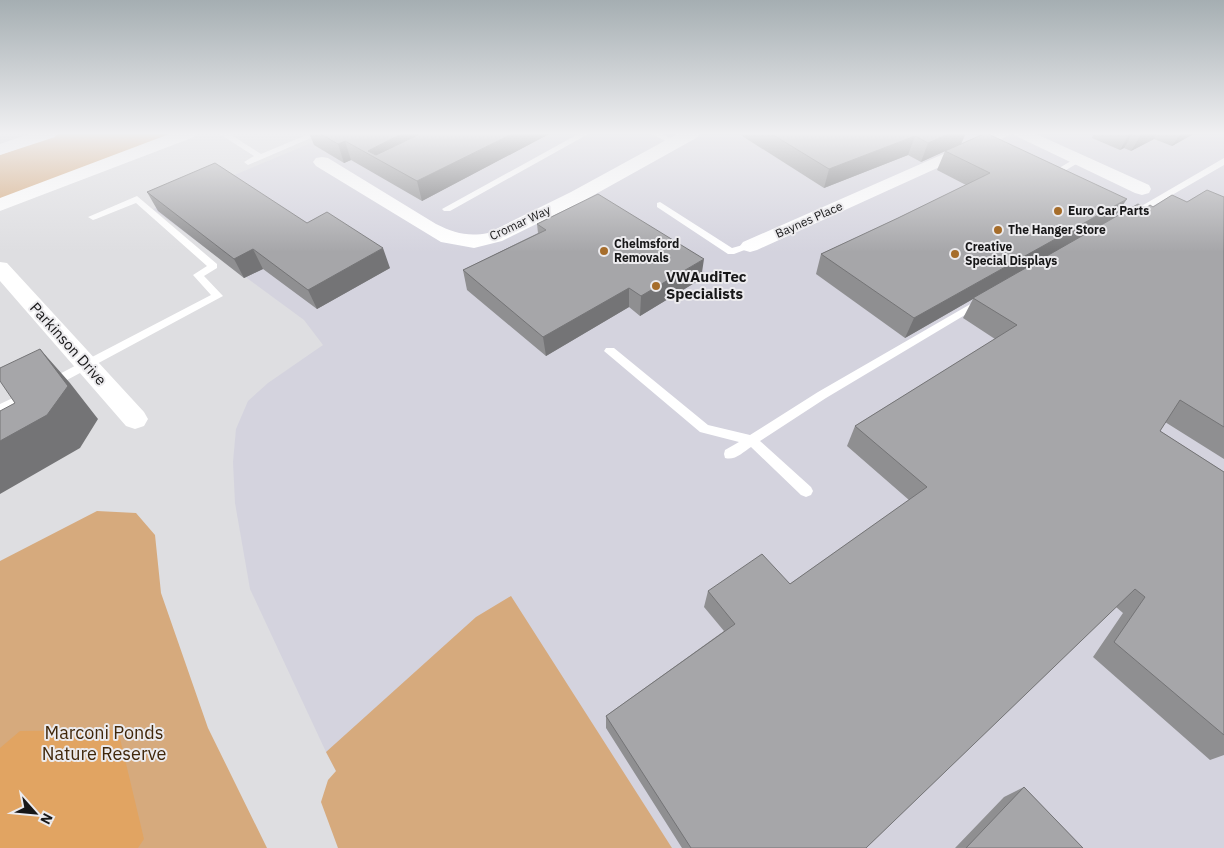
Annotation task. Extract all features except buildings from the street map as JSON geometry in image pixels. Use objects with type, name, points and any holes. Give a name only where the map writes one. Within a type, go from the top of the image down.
[{"type":"street","points":[[0,205],[85,173]]},
{"type":"street","name":"Cromar Way","points":[[339,173],[448,238],[474,242],[496,237],[621,173]]},
{"type":"street","name":"Baynes Place","points":[[750,246],[916,173]]},
{"type":"street","points":[[1106,173],[1142,189]]},
{"type":"street","name":"Parkinson Drive","points":[[0,268],[136,419]]},
{"type":"lane","points":[[447,209],[514,173]]},
{"type":"lane","points":[[1121,221],[1206,173]]},
{"type":"lane","points":[[0,410],[218,296],[198,276],[213,266],[137,198],[93,217]]},
{"type":"lane","points":[[660,205],[731,252],[750,246]]},
{"type":"lane","points":[[730,454],[822,395],[992,296]]},
{"type":"lane","points":[[610,351],[704,429],[751,440],[806,491]]},
{"type":"shaded area","points":[[240,173],[1224,173],[1224,848],[377,848],[326,752],[250,589],[235,503],[233,462],[236,429],[248,401],[268,383],[323,345],[304,320],[153,209]]},
{"type":"shaded area","points":[[118,730],[144,839],[138,848],[0,848],[0,748],[20,731]]},
{"type":"green space","points":[[0,173],[73,173],[0,200]]},
{"type":"green space","name":"Marconi Ponds Nature Reserve","points":[[97,511],[136,513],[155,535],[161,593],[208,728],[267,848],[0,848],[0,561]]},
{"type":"green space","points":[[511,596],[672,848],[338,848],[321,802],[328,780],[336,771],[326,752],[476,617]]},
{"type":"place","name":"Euro Car Parts","points":[[1058,211]]},
{"type":"place","name":"The Hanger Store","points":[[998,230]]},
{"type":"place","name":"Chelmsford Removals","points":[[604,251]]},
{"type":"place","name":"Creative Special Displays","points":[[955,254]]},
{"type":"place","name":"VWAudiTec Specialists","points":[[656,286]]}]
